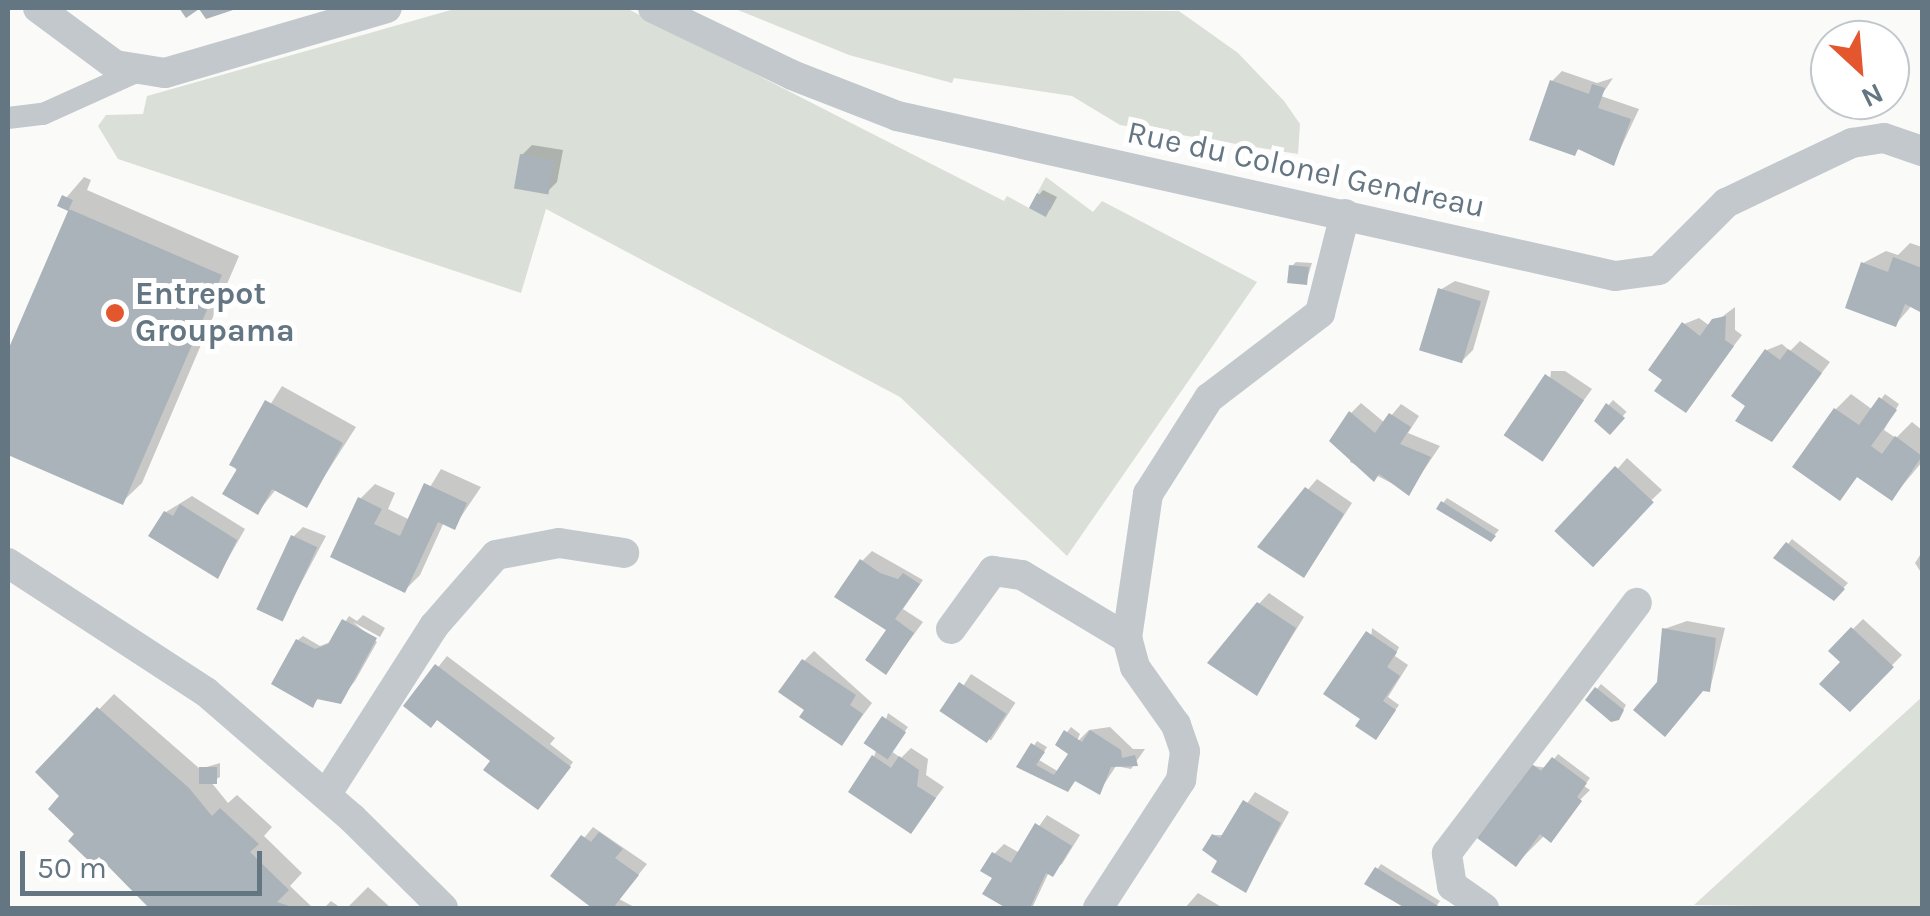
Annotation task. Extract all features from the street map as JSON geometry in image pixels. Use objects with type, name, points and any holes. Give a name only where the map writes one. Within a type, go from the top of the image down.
[{"type":"street","points":[[38,8],[93,53],[136,72]]},
{"type":"street","points":[[8,118],[43,114],[136,72],[195,67],[387,8]]},
{"type":"street","name":"Rue du Colonel Gendreau","points":[[653,8],[792,76],[897,116],[1615,276],[1638,275],[1676,260],[1726,202],[1807,161],[1884,138],[1922,150]]},
{"type":"street","points":[[1098,908],[1181,780],[1184,751],[1176,725],[1135,667],[1127,638],[1148,494],[1209,398],[1320,313],[1345,214]]},
{"type":"street","points":[[326,795],[434,626],[496,555],[560,543],[624,553]]},
{"type":"street","points":[[8,564],[168,664],[326,795],[443,908]]},
{"type":"street","points":[[951,629],[993,570],[1022,576],[1127,638]]},
{"type":"street","points":[[1484,908],[1452,886],[1447,853],[1637,603]]},
{"type":"shaded area","points":[[458,8],[626,8],[1004,201],[1007,196],[1029,208],[1046,177],[1093,212],[1102,201],[1257,282],[1067,556],[900,397],[546,209],[521,293],[118,159],[98,126],[106,115],[143,114],[147,96]]},
{"type":"shaded area","points":[[733,8],[1179,11],[1238,53],[1284,101],[1300,124],[1298,154],[1120,125],[1072,96],[954,78],[952,83],[849,55]]},
{"type":"shaded area","points":[[1922,697],[1922,908],[1694,905]]},
{"type":"building","points":[[179,8],[239,8],[206,19],[199,9],[186,18]]},
{"type":"building","points":[[1550,80],[1589,94],[1592,84],[1605,88],[1598,108],[1631,119],[1614,166],[1578,149],[1575,156],[1529,140]]},
{"type":"building","points":[[520,154],[554,160],[548,195],[514,188]]},
{"type":"building","points":[[1037,193],[1054,202],[1046,217],[1029,208]]},
{"type":"building","name":"Entrepot Groupama","points":[[62,195],[73,200],[69,209],[222,275],[123,505],[8,455],[8,350],[68,211],[57,206]]},
{"type":"building","points":[[1893,257],[1922,268],[1922,313],[1905,304],[1896,327],[1845,308],[1861,262],[1888,272]]},
{"type":"building","points":[[1289,265],[1309,267],[1307,285],[1287,283]]},
{"type":"building","points":[[1438,288],[1481,301],[1462,363],[1419,350]]},
{"type":"building","points":[[1726,316],[1725,340],[1734,346],[1686,413],[1654,391],[1662,380],[1648,370],[1682,322],[1700,336],[1712,319]]},
{"type":"building","points":[[1765,349],[1780,360],[1788,349],[1822,373],[1772,442],[1735,421],[1745,406],[1731,396]]},
{"type":"building","points":[[1545,374],[1584,400],[1543,462],[1504,435]]},
{"type":"building","points":[[1879,397],[1897,410],[1871,446],[1882,454],[1895,436],[1922,456],[1892,501],[1857,477],[1840,501],[1792,467],[1834,408],[1859,425]]},
{"type":"building","points":[[265,400],[343,443],[307,508],[272,489],[258,515],[222,494],[237,469],[229,465]]},
{"type":"building","points":[[1606,403],[1625,418],[1610,435],[1594,421]]},
{"type":"building","points":[[1349,411],[1375,433],[1389,413],[1411,427],[1400,444],[1431,457],[1409,496],[1379,474],[1374,482],[1329,441]]},
{"type":"building","points":[[1615,466],[1654,502],[1593,567],[1554,531]]},
{"type":"building","points":[[424,483],[467,503],[455,530],[438,522],[405,593],[330,557],[358,497],[382,509],[374,524],[400,536]]},
{"type":"building","points":[[1305,487],[1344,514],[1304,578],[1257,547]]},
{"type":"building","points":[[1441,501],[1496,536],[1491,542],[1436,509]]},
{"type":"building","points":[[180,504],[237,540],[218,579],[148,536],[164,511],[173,516]]},
{"type":"building","points":[[291,535],[317,547],[283,622],[256,609]]},
{"type":"building","points":[[1786,542],[1845,589],[1834,601],[1773,558]]},
{"type":"building","points":[[860,559],[880,573],[898,579],[903,573],[920,584],[895,619],[914,633],[886,675],[865,660],[886,630],[834,597]]},
{"type":"building","points":[[1257,602],[1296,628],[1257,696],[1207,663]]},
{"type":"building","points":[[342,619],[377,638],[341,704],[317,699],[313,708],[271,684],[296,639],[315,649],[328,644]]},
{"type":"building","points":[[1851,627],[1894,667],[1850,712],[1819,684],[1840,662],[1828,651]]},
{"type":"building","points":[[1662,628],[1716,638],[1710,692],[1703,691],[1665,737],[1633,710],[1657,682]]},
{"type":"building","points":[[1366,631],[1397,652],[1387,667],[1400,676],[1383,701],[1396,710],[1376,740],[1355,726],[1360,719],[1323,694]]},
{"type":"building","points":[[802,659],[856,695],[850,705],[863,714],[842,746],[799,717],[804,710],[778,692]]},
{"type":"building","points":[[435,664],[571,767],[538,810],[483,770],[490,761],[437,720],[431,728],[403,706]]},
{"type":"building","points":[[959,682],[1006,714],[987,743],[939,711]]},
{"type":"building","points":[[1595,687],[1624,710],[1619,720],[1611,722],[1585,700]]},
{"type":"building","points":[[97,707],[189,788],[212,816],[220,808],[259,844],[250,852],[289,890],[277,902],[295,908],[149,908],[99,857],[92,864],[68,841],[74,834],[48,809],[59,796],[35,772]]},
{"type":"building","points":[[882,716],[906,732],[888,760],[864,743]]},
{"type":"building","points":[[1064,730],[1082,742],[1090,730],[1121,750],[1122,758],[1135,755],[1138,766],[1111,767],[1100,795],[1075,781],[1068,792],[1016,767],[1031,743],[1045,752],[1036,765],[1054,775],[1068,754],[1055,745]]},
{"type":"building","points":[[872,755],[891,768],[899,756],[919,770],[917,786],[936,798],[911,834],[848,792]]},
{"type":"building","points":[[1552,757],[1587,783],[1577,797],[1582,801],[1551,843],[1540,834],[1516,867],[1477,838],[1532,764],[1541,771]]},
{"type":"building","points":[[199,767],[217,767],[217,784],[199,784]]},
{"type":"building","points":[[1243,800],[1281,823],[1246,893],[1211,872],[1217,861],[1202,850],[1212,834],[1220,838]]},
{"type":"building","points":[[1035,823],[1072,846],[1053,877],[1046,873],[1030,908],[1006,908],[982,894],[992,878],[980,871],[992,852],[1011,863]]},
{"type":"building","points":[[599,832],[623,849],[615,858],[639,875],[613,908],[592,908],[550,876],[581,835],[591,842]]},
{"type":"building","points":[[1375,867],[1438,906],[1405,908],[1364,884]]},
{"type":"place","name":"Entrepot Groupama","points":[[115,313]]}]
